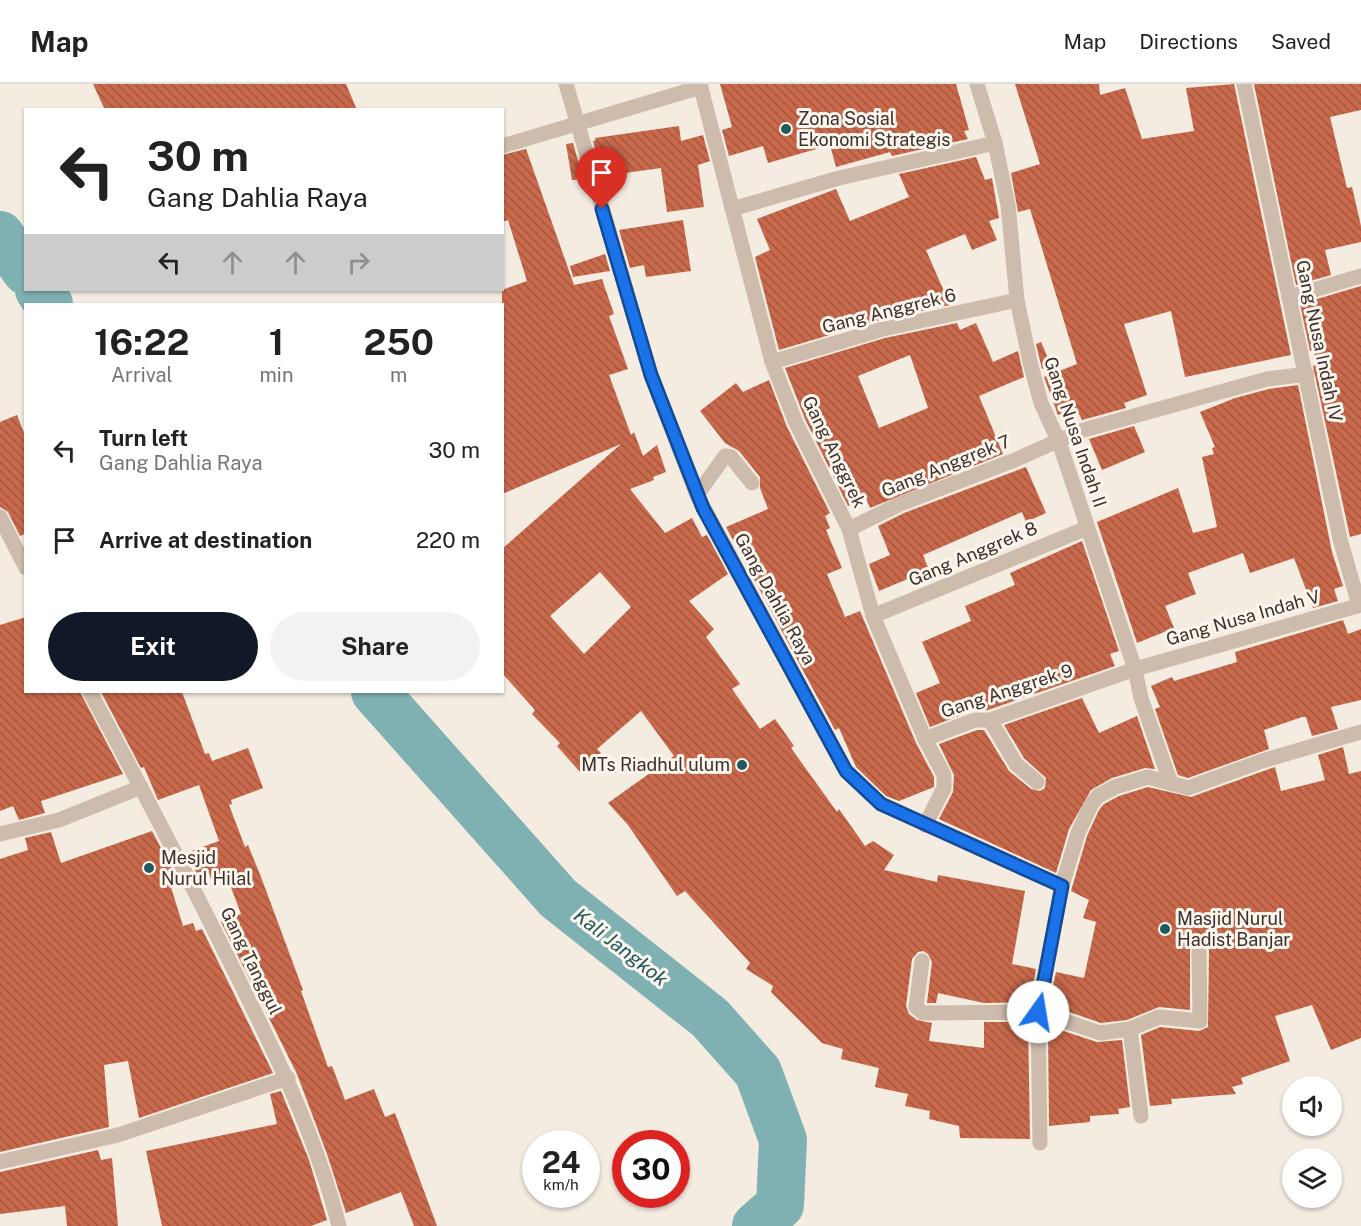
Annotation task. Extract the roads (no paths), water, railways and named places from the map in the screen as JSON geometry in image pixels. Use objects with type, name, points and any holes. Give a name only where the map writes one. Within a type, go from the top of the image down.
[{"type":"street","name":"Gang Dahlia Raya","points":[[566,84],[651,375],[697,495],[846,771],[881,804],[1062,886]]},
{"type":"street","name":"Gang Nusa Indah II","points":[[977,84],[995,143],[1008,205],[1017,300],[1041,403],[1059,442],[1171,784]]},
{"type":"street","name":"Gang Nusa Indah IV","points":[[1244,84],[1340,539],[1360,605]]},
{"type":"street","points":[[504,145],[700,86]]},
{"type":"street","name":"Gang Anggrek","points":[[700,86],[772,362],[801,433],[849,528],[873,616],[945,781],[926,825]]},
{"type":"street","points":[[732,209],[839,178],[995,143]]},
{"type":"street","points":[[1290,297],[1361,276]]},
{"type":"street","name":"Gang Anggrek 6","points":[[772,362],[884,329],[1017,300]]},
{"type":"street","name":"Gang Anggrek 7","points":[[849,528],[900,504],[1059,442],[1080,431],[1137,413],[1228,392],[1267,378],[1307,374]]},
{"type":"street","points":[[697,495],[725,456],[731,457],[752,483]]},
{"type":"street","points":[[0,517],[24,564]]},
{"type":"street","name":"Gang Anggrek 8","points":[[873,616],[1087,528]]},
{"type":"street","name":"Gang Nusa Indah V","points":[[1135,669],[1360,605]]},
{"type":"street","name":"Gang Anggrek 9","points":[[925,738],[975,720],[990,720],[1135,669]]},
{"type":"street","name":"Gang Tanggul","points":[[91,693],[141,787],[288,1078],[325,1171],[339,1226]]},
{"type":"street","points":[[990,720],[1016,764],[1037,782]]},
{"type":"street","points":[[1040,1143],[1038,1012],[1062,886],[1078,833],[1098,796],[1115,787],[1148,777],[1188,788],[1262,761],[1361,732]]},
{"type":"street","points":[[0,834],[59,820],[141,787]]},
{"type":"street","points":[[922,961],[916,1007],[923,1013],[1038,1012],[1101,1033],[1130,1029],[1159,1017],[1200,1021],[1199,951]]},
{"type":"street","points":[[1130,1029],[1141,1116]]},
{"type":"street","points":[[0,1162],[118,1135],[288,1078]]},
{"type":"waterway","name":"Kali Jangkok","points":[[0,235],[24,268]]},
{"type":"waterway","name":"Kali Jangkok","points":[[40,291],[48,303]]},
{"type":"waterway","name":"Kali Jangkok","points":[[376,693],[558,898],[710,1018],[758,1072],[783,1140],[780,1205],[756,1226]]},
{"type":"place","name":"Zona Sosial Ekonomi Strategis","points":[[786,129]]},
{"type":"place","name":"MTs Riadhul ulum","points":[[742,765]]},
{"type":"place","name":"Mesjid Nurul Hilal","points":[[149,868]]},
{"type":"place","name":"Masjid Nurul Hadist Banjar","points":[[1165,929]]}]
